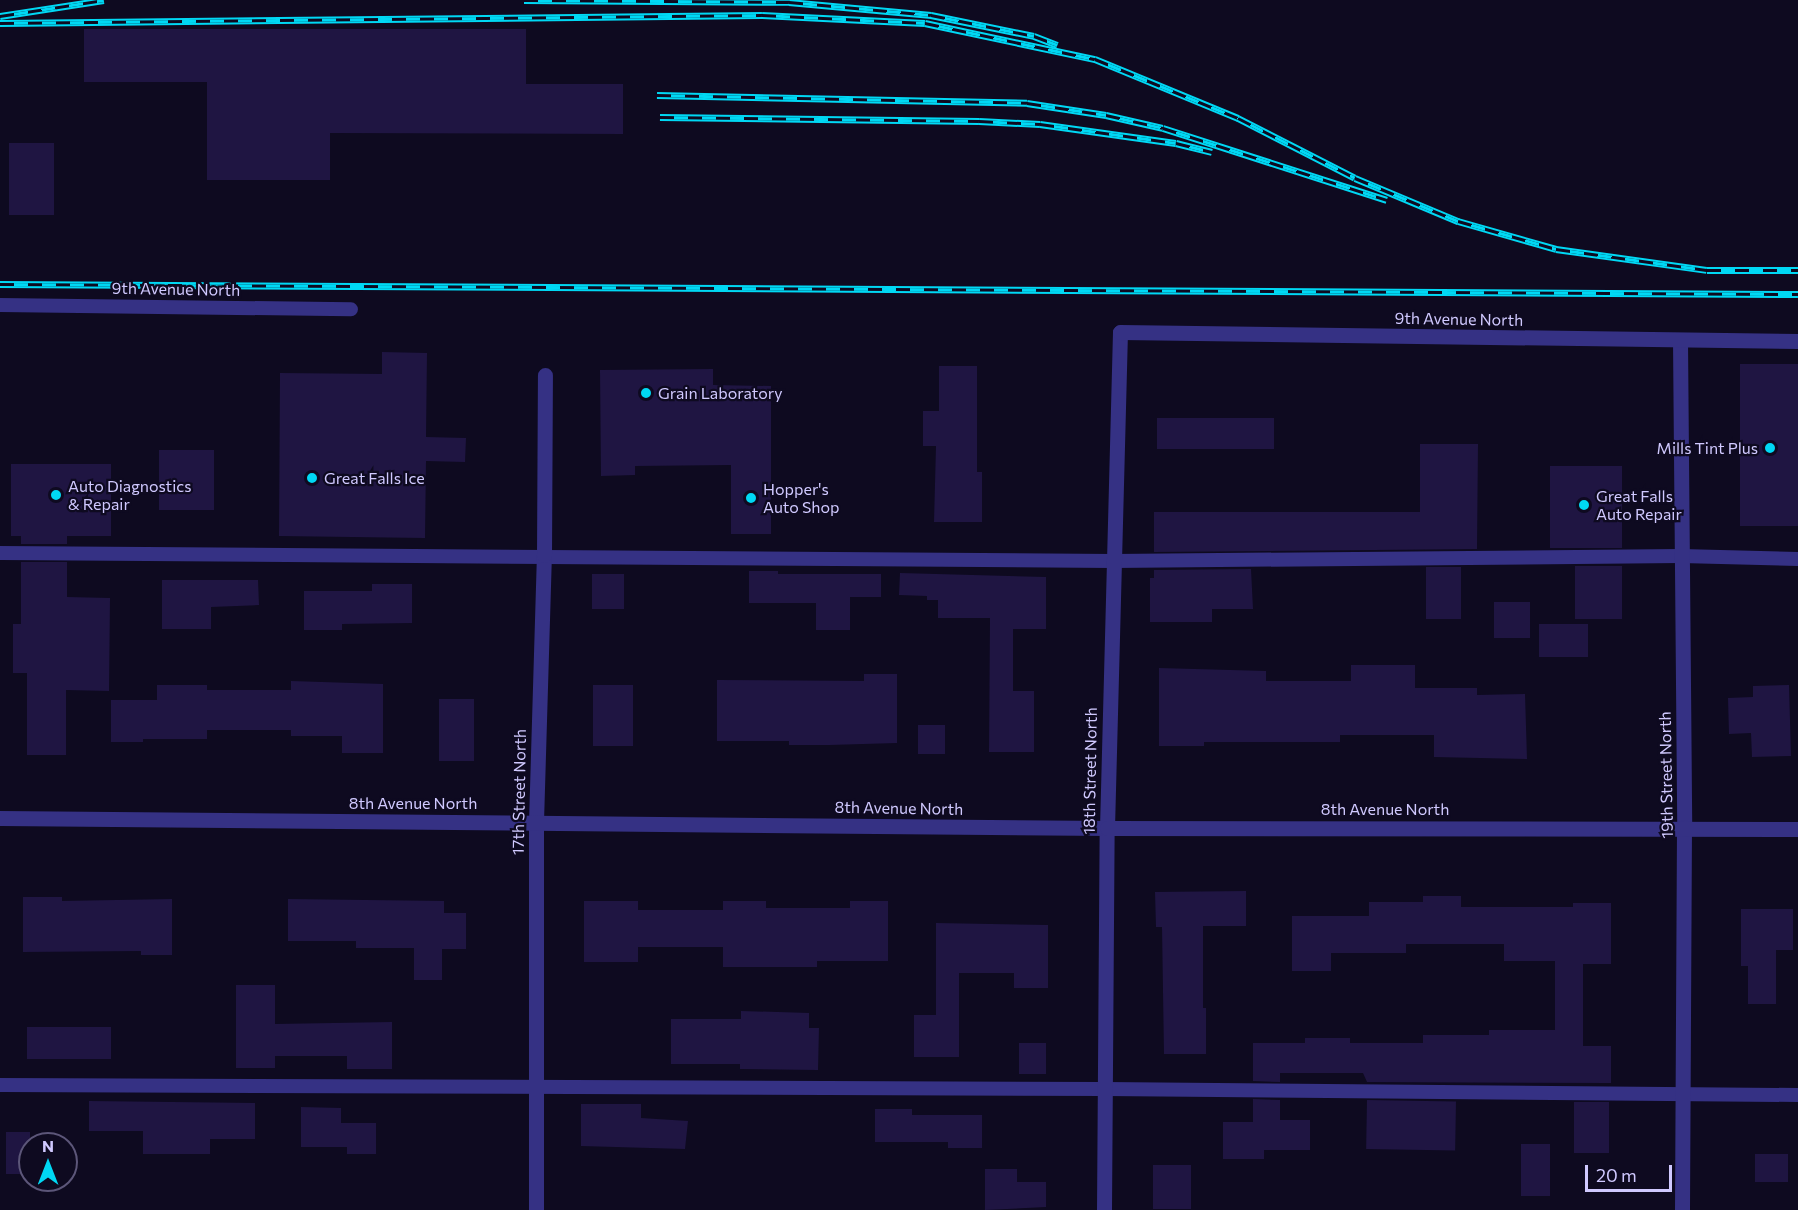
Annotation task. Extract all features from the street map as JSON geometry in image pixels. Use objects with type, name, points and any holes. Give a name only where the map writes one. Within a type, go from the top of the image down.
[{"type":"street","name":"9th Avenue North","points":[[1120,332],[1798,341]]},
{"type":"street","name":"18th Street North","points":[[1104,1210],[1107,828],[1120,332]]},
{"type":"street","name":"19th Street North","points":[[1680,340],[1684,827],[1682,1210]]},
{"type":"street","name":"17th Street North","points":[[536,1210],[536,822],[544,555],[545,375]]},
{"type":"street","name":"8th Avenue North","points":[[0,818],[1107,828],[1684,827],[1798,829]]},
{"type":"lane","name":"9th Avenue North","points":[[0,305],[351,309]]},
{"type":"lane","points":[[0,553],[544,555],[1113,561],[1681,556],[1798,559]]},
{"type":"lane","points":[[0,1085],[1682,1092],[1798,1095]]},
{"type":"building","points":[[84,29],[526,29],[526,84],[623,84],[623,134],[330,133],[330,180],[207,180],[207,82],[84,82]]},
{"type":"building","points":[[9,143],[54,143],[54,215],[9,215]]},
{"type":"building","points":[[382,352],[427,353],[426,437],[466,438],[465,462],[426,461],[425,538],[279,536],[280,373],[382,374]]},
{"type":"building","points":[[1740,364],[1798,364],[1798,526],[1740,526]]},
{"type":"building","points":[[939,366],[977,366],[977,472],[982,472],[982,522],[934,522],[936,446],[923,446],[923,411],[939,411]]},
{"type":"building","points":[[713,369],[713,385],[771,386],[771,534],[731,534],[731,465],[635,466],[635,475],[601,476],[600,370]]},
{"type":"building","points":[[1157,418],[1274,418],[1274,449],[1157,449]]},
{"type":"building","points":[[1420,444],[1478,444],[1477,549],[1154,552],[1154,512],[1420,512]]},
{"type":"building","points":[[159,450],[214,450],[214,510],[159,510]]},
{"type":"building","points":[[11,464],[111,464],[111,536],[67,536],[67,544],[21,544],[21,536],[11,536]]},
{"type":"building","points":[[1550,466],[1622,466],[1622,548],[1550,548]]},
{"type":"building","points":[[21,562],[67,562],[67,597],[110,598],[109,691],[66,690],[66,755],[27,755],[27,673],[13,673],[13,624],[21,624]]},
{"type":"building","points":[[1575,566],[1622,566],[1622,619],[1575,619]]},
{"type":"building","points":[[1426,567],[1461,567],[1461,619],[1426,619]]},
{"type":"building","points":[[1251,569],[1253,609],[1212,609],[1212,622],[1150,622],[1150,578],[1154,578],[1154,570]]},
{"type":"building","points":[[749,571],[778,571],[778,574],[881,574],[881,597],[850,597],[850,630],[816,630],[816,603],[749,603]]},
{"type":"building","points":[[900,573],[1046,577],[1046,629],[1013,629],[1013,691],[1034,691],[1034,752],[989,752],[990,618],[938,618],[938,600],[927,600],[927,596],[899,595]]},
{"type":"building","points":[[592,574],[624,574],[624,609],[592,609]]},
{"type":"building","points":[[162,580],[258,580],[259,605],[211,607],[211,629],[162,629]]},
{"type":"building","points":[[372,584],[412,584],[412,623],[342,624],[342,630],[304,630],[304,591],[372,591]]},
{"type":"building","points":[[1494,602],[1530,602],[1530,638],[1494,638]]},
{"type":"building","points":[[1539,624],[1588,624],[1588,657],[1539,657]]},
{"type":"building","points":[[1351,665],[1415,665],[1415,688],[1477,688],[1477,695],[1525,694],[1527,759],[1434,757],[1434,735],[1340,735],[1340,742],[1204,742],[1204,746],[1159,746],[1159,668],[1266,671],[1266,681],[1351,681]]},
{"type":"building","points":[[864,674],[897,674],[897,743],[789,745],[789,741],[717,741],[717,680],[864,681]]},
{"type":"building","points":[[291,681],[383,684],[383,753],[342,753],[342,736],[291,736],[291,730],[207,730],[207,739],[143,739],[143,742],[111,742],[111,700],[157,700],[157,685],[207,685],[207,690],[291,690]]},
{"type":"building","points":[[593,685],[633,685],[633,746],[593,746]]},
{"type":"building","points":[[1789,685],[1791,756],[1752,757],[1751,733],[1729,734],[1728,698],[1753,697],[1753,686]]},
{"type":"building","points":[[439,699],[474,699],[474,761],[439,761]]},
{"type":"building","points":[[918,725],[945,725],[945,754],[918,754]]},
{"type":"building","points":[[1246,891],[1246,926],[1203,926],[1203,1008],[1206,1008],[1206,1054],[1164,1054],[1162,927],[1156,927],[1155,892]]},
{"type":"building","points":[[1423,896],[1461,896],[1461,907],[1573,907],[1573,903],[1611,903],[1611,964],[1583,964],[1583,1046],[1611,1046],[1611,1083],[1367,1082],[1363,1073],[1280,1073],[1280,1082],[1253,1081],[1253,1043],[1305,1043],[1305,1038],[1350,1038],[1350,1043],[1423,1043],[1423,1035],[1489,1035],[1489,1030],[1555,1030],[1555,961],[1504,961],[1504,944],[1406,944],[1406,953],[1331,953],[1331,971],[1292,971],[1292,916],[1369,916],[1369,902],[1423,902]]},
{"type":"building","points":[[23,897],[62,897],[62,901],[172,899],[172,955],[141,955],[141,951],[23,952]]},
{"type":"building","points":[[288,899],[444,901],[444,913],[466,913],[466,949],[442,949],[442,980],[414,980],[414,948],[356,948],[356,941],[288,941]]},
{"type":"building","points":[[584,901],[638,901],[638,910],[723,910],[723,901],[766,901],[766,908],[850,908],[850,901],[888,901],[888,961],[817,961],[817,967],[723,967],[723,947],[638,947],[638,962],[584,962]]},
{"type":"building","points":[[1741,909],[1793,909],[1793,950],[1776,950],[1776,1004],[1748,1004],[1748,966],[1741,966]]},
{"type":"building","points":[[936,923],[1048,925],[1048,988],[1014,988],[1014,973],[959,973],[959,1057],[914,1057],[914,1015],[936,1015]]},
{"type":"building","points":[[236,985],[275,985],[275,1024],[392,1022],[392,1069],[347,1069],[347,1056],[275,1056],[275,1068],[236,1068]]},
{"type":"building","points":[[741,1011],[809,1013],[809,1028],[819,1028],[818,1070],[740,1069],[740,1064],[671,1064],[671,1019],[741,1019]]},
{"type":"building","points":[[27,1027],[111,1027],[111,1059],[27,1059]]},
{"type":"building","points":[[1019,1043],[1046,1043],[1046,1074],[1019,1074]]},
{"type":"building","points":[[1253,1099],[1280,1100],[1280,1120],[1310,1120],[1310,1150],[1264,1150],[1264,1159],[1223,1159],[1223,1122],[1253,1122]]},
{"type":"building","points":[[1367,1100],[1456,1102],[1455,1151],[1366,1149]]},
{"type":"building","points":[[89,1101],[255,1103],[255,1139],[210,1139],[210,1154],[143,1154],[143,1131],[89,1131]]},
{"type":"building","points":[[1574,1102],[1609,1102],[1609,1153],[1574,1153]]},
{"type":"building","points":[[581,1104],[641,1104],[641,1118],[688,1121],[685,1149],[581,1146]]},
{"type":"building","points":[[301,1107],[341,1108],[341,1123],[376,1123],[376,1154],[347,1154],[347,1147],[301,1147]]},
{"type":"building","points":[[875,1109],[912,1109],[912,1115],[982,1115],[982,1148],[948,1148],[948,1142],[875,1142]]},
{"type":"building","points":[[6,1132],[18,1132],[18,1174],[6,1174]]},
{"type":"building","points":[[1521,1144],[1550,1144],[1550,1196],[1521,1196]]},
{"type":"building","points":[[1755,1154],[1788,1154],[1788,1182],[1755,1182]]},
{"type":"building","points":[[1153,1165],[1191,1165],[1191,1209],[1153,1209]]},
{"type":"building","points":[[985,1169],[1017,1169],[1017,1182],[1046,1182],[1046,1207],[985,1210]]},
{"type":"railway","points":[[0,16],[104,0]]},
{"type":"railway","points":[[524,0],[789,2],[931,15],[1034,36],[1057,45]]},
{"type":"railway","points":[[0,23],[762,15],[925,23],[1095,59],[1238,118],[1355,178],[1458,221],[1556,249],[1707,270],[1798,270]]},
{"type":"railway","points":[[657,95],[1027,103],[1106,115],[1163,128],[1387,200]]},
{"type":"railway","points":[[660,117],[979,121],[1040,124],[1176,143],[1212,152]]},
{"type":"railway","points":[[0,284],[1798,294]]},
{"type":"place","name":"Grain Laboratory","points":[[646,393]]},
{"type":"place","name":"Mills Tint Plus","points":[[1770,448]]},
{"type":"place","name":"Great Falls Ice","points":[[312,478]]},
{"type":"place","name":"Auto Diagnostics & Repair","points":[[56,495]]},
{"type":"place","name":"Hopper's Auto Shop","points":[[751,498]]},
{"type":"place","name":"Great Falls Auto Repair","points":[[1584,505]]}]
